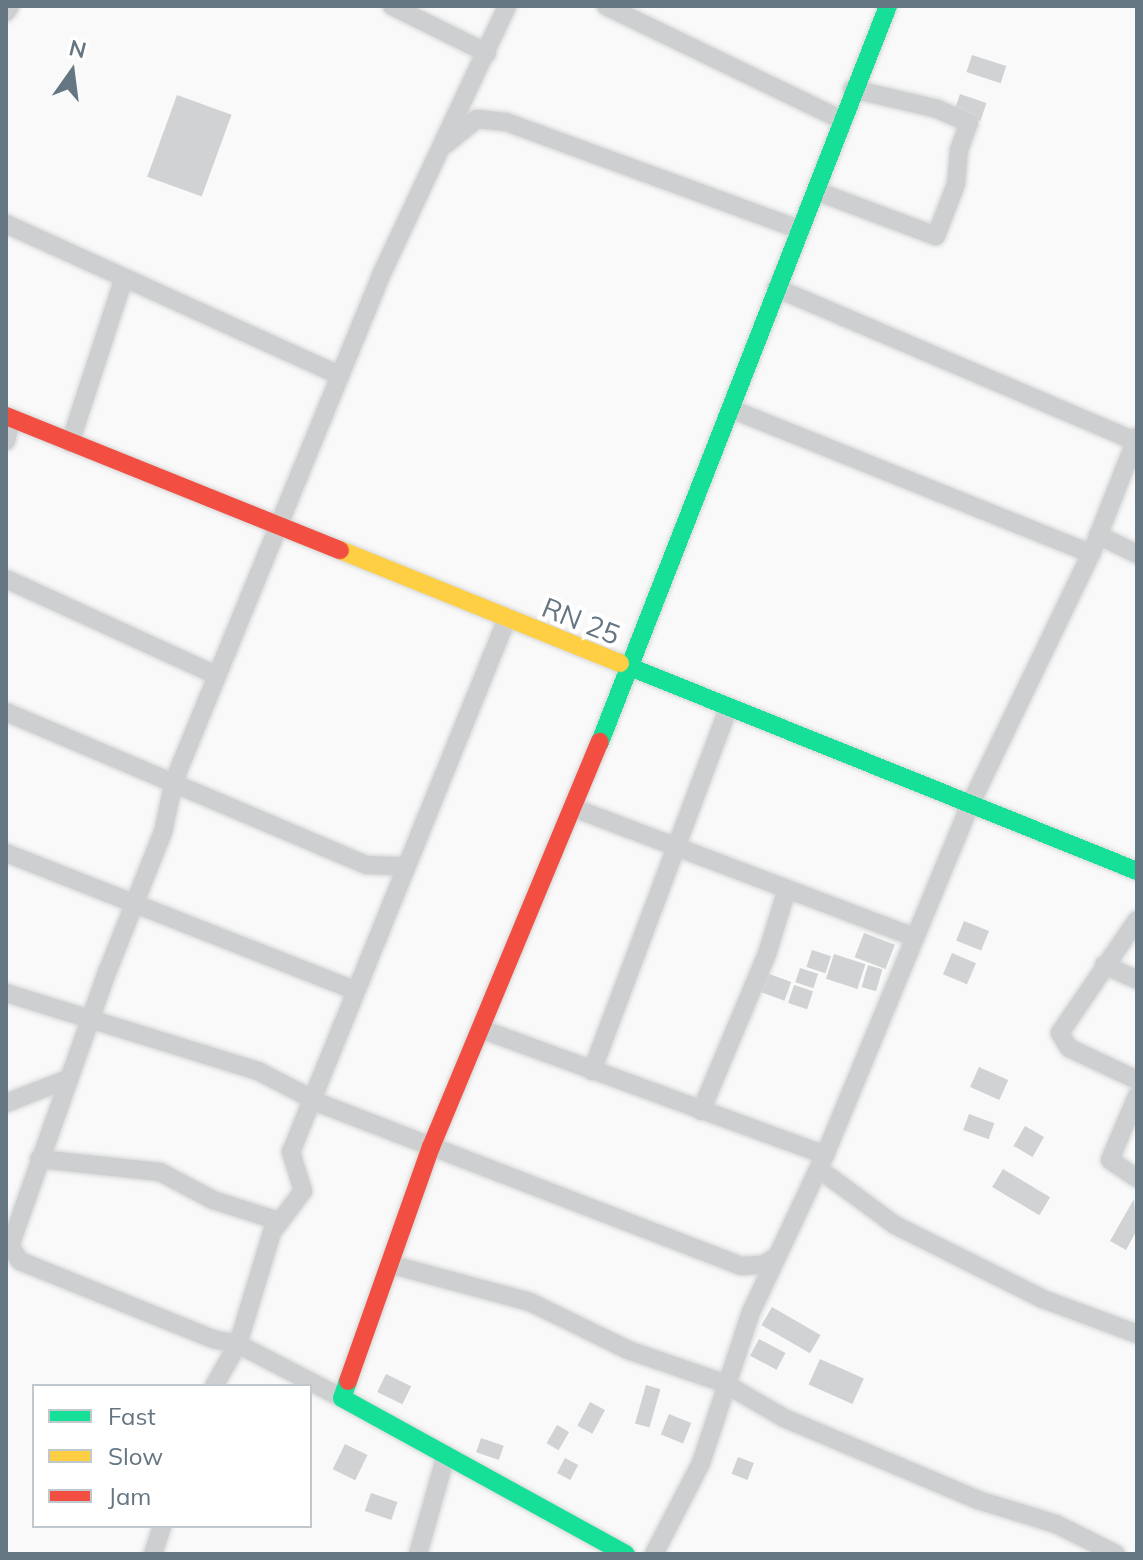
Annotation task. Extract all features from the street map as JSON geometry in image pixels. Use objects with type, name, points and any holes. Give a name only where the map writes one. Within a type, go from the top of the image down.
[{"type":"street","points":[[6,12],[10,6]]},
{"type":"street","points":[[392,6],[487,53]]},
{"type":"street","points":[[507,6],[339,375],[216,675],[174,781],[163,832],[134,900],[18,1217],[9,1256],[213,1339],[238,1344],[626,1554]]},
{"type":"street","points":[[606,6],[842,120]]},
{"type":"street","points":[[342,1398],[393,1265],[431,1147],[630,671],[798,229],[816,191],[852,89],[888,6]]},
{"type":"street","points":[[816,191],[936,236],[956,184],[959,150],[969,123],[938,109],[852,89]]},
{"type":"street","points":[[441,148],[477,119],[506,122],[798,229]]},
{"type":"street","points":[[6,224],[339,375]]},
{"type":"street","points":[[70,443],[124,278]]},
{"type":"street","points":[[654,1554],[701,1463],[724,1383],[776,1257],[822,1162],[970,805],[1091,554],[1136,440],[776,288]]},
{"type":"street","points":[[731,409],[1091,554]]},
{"type":"street","points":[[6,441],[9,418]]},
{"type":"street","name":"RN 25","points":[[9,418],[630,671],[1137,871]]},
{"type":"street","points":[[1098,535],[1137,554]]},
{"type":"street","points":[[6,579],[216,675]]},
{"type":"street","points":[[215,1384],[238,1344],[279,1221],[303,1191],[291,1152],[353,990],[506,621]]},
{"type":"street","points":[[592,1071],[728,710]]},
{"type":"street","points":[[6,712],[367,865],[404,866]]},
{"type":"street","points":[[574,808],[914,937]]},
{"type":"street","points":[[6,853],[134,900],[160,919],[353,990]]},
{"type":"street","points":[[701,1111],[767,954],[787,889]]},
{"type":"street","points":[[1137,920],[1060,1033],[1069,1048],[1137,1080]]},
{"type":"street","points":[[1104,965],[1137,980]]},
{"type":"street","points":[[6,993],[258,1071],[311,1098],[431,1147],[741,1266],[754,1267],[776,1257]]},
{"type":"street","points":[[481,1029],[701,1111],[822,1162],[929,1243],[1043,1299],[1137,1334]]},
{"type":"street","points":[[6,1103],[68,1079]]},
{"type":"street","points":[[1137,1096],[1110,1160],[1137,1178]]},
{"type":"street","points":[[39,1159],[160,1172],[213,1200],[279,1221]]},
{"type":"street","points":[[393,1265],[530,1302],[628,1350],[724,1383],[784,1418],[978,1500],[1056,1524],[1116,1554]]},
{"type":"street","points":[[418,1554],[446,1455]]},
{"type":"street","points":[[153,1554],[161,1528]]},
{"type":"building","points":[[972,55],[1006,66],[1001,83],[966,72]]},
{"type":"building","points":[[960,94],[986,103],[980,121],[954,112]]},
{"type":"building","points":[[177,95],[232,115],[202,197],[147,177]]},
{"type":"building","points":[[964,921],[989,931],[981,951],[956,940]]},
{"type":"building","points":[[864,933],[895,945],[885,969],[855,957]]},
{"type":"building","points":[[812,950],[831,956],[825,973],[806,967]]},
{"type":"building","points":[[952,953],[976,963],[967,984],[943,974]]},
{"type":"building","points":[[834,954],[865,964],[857,989],[826,979]]},
{"type":"building","points":[[868,965],[882,969],[876,991],[862,987]]},
{"type":"building","points":[[800,968],[818,974],[813,988],[795,982]]},
{"type":"building","points":[[764,972],[791,982],[784,1001],[757,991]]},
{"type":"building","points":[[794,985],[813,991],[807,1009],[788,1003]]},
{"type":"building","points":[[979,1067],[1008,1080],[999,1100],[970,1087]]},
{"type":"building","points":[[969,1114],[994,1123],[989,1139],[963,1130]]},
{"type":"building","points":[[1025,1126],[1044,1137],[1033,1157],[1014,1146]]},
{"type":"building","points":[[1003,1169],[1050,1197],[1039,1215],[992,1187]]},
{"type":"building","points":[[1134,1199],[1137,1230],[1126,1250],[1110,1241]]},
{"type":"building","points":[[772,1307],[820,1335],[810,1353],[762,1325]]},
{"type":"building","points":[[759,1339],[785,1353],[777,1370],[750,1356]]},
{"type":"building","points":[[820,1359],[864,1379],[852,1404],[809,1385]]},
{"type":"building","points":[[386,1374],[411,1386],[402,1404],[377,1392]]},
{"type":"building","points":[[646,1385],[660,1389],[649,1428],[635,1423]]},
{"type":"building","points":[[590,1402],[605,1410],[592,1434],[577,1426]]},
{"type":"building","points":[[669,1414],[691,1423],[683,1443],[661,1434]]},
{"type":"building","points":[[557,1425],[569,1432],[559,1450],[546,1443]]},
{"type":"building","points":[[481,1438],[504,1446],[499,1460],[476,1452]]},
{"type":"building","points":[[345,1444],[367,1455],[355,1480],[333,1469]]},
{"type":"building","points":[[738,1457],[754,1463],[747,1480],[732,1474]]},
{"type":"building","points":[[565,1458],[578,1465],[570,1480],[557,1473]]},
{"type":"building","points":[[371,1493],[397,1502],[391,1520],[365,1511]]},
{"type":"traffic: fast","points":[[600,742],[888,6]]},
{"type":"traffic: fast","points":[[620,663],[1137,871]]},
{"type":"traffic: fast","points":[[348,1381],[342,1398],[626,1554]]},
{"type":"traffic: slow","points":[[340,550],[620,663]]},
{"type":"traffic: jam","points":[[6,416],[340,550]]},
{"type":"traffic: jam","points":[[348,1381],[431,1147],[600,742]]}]
